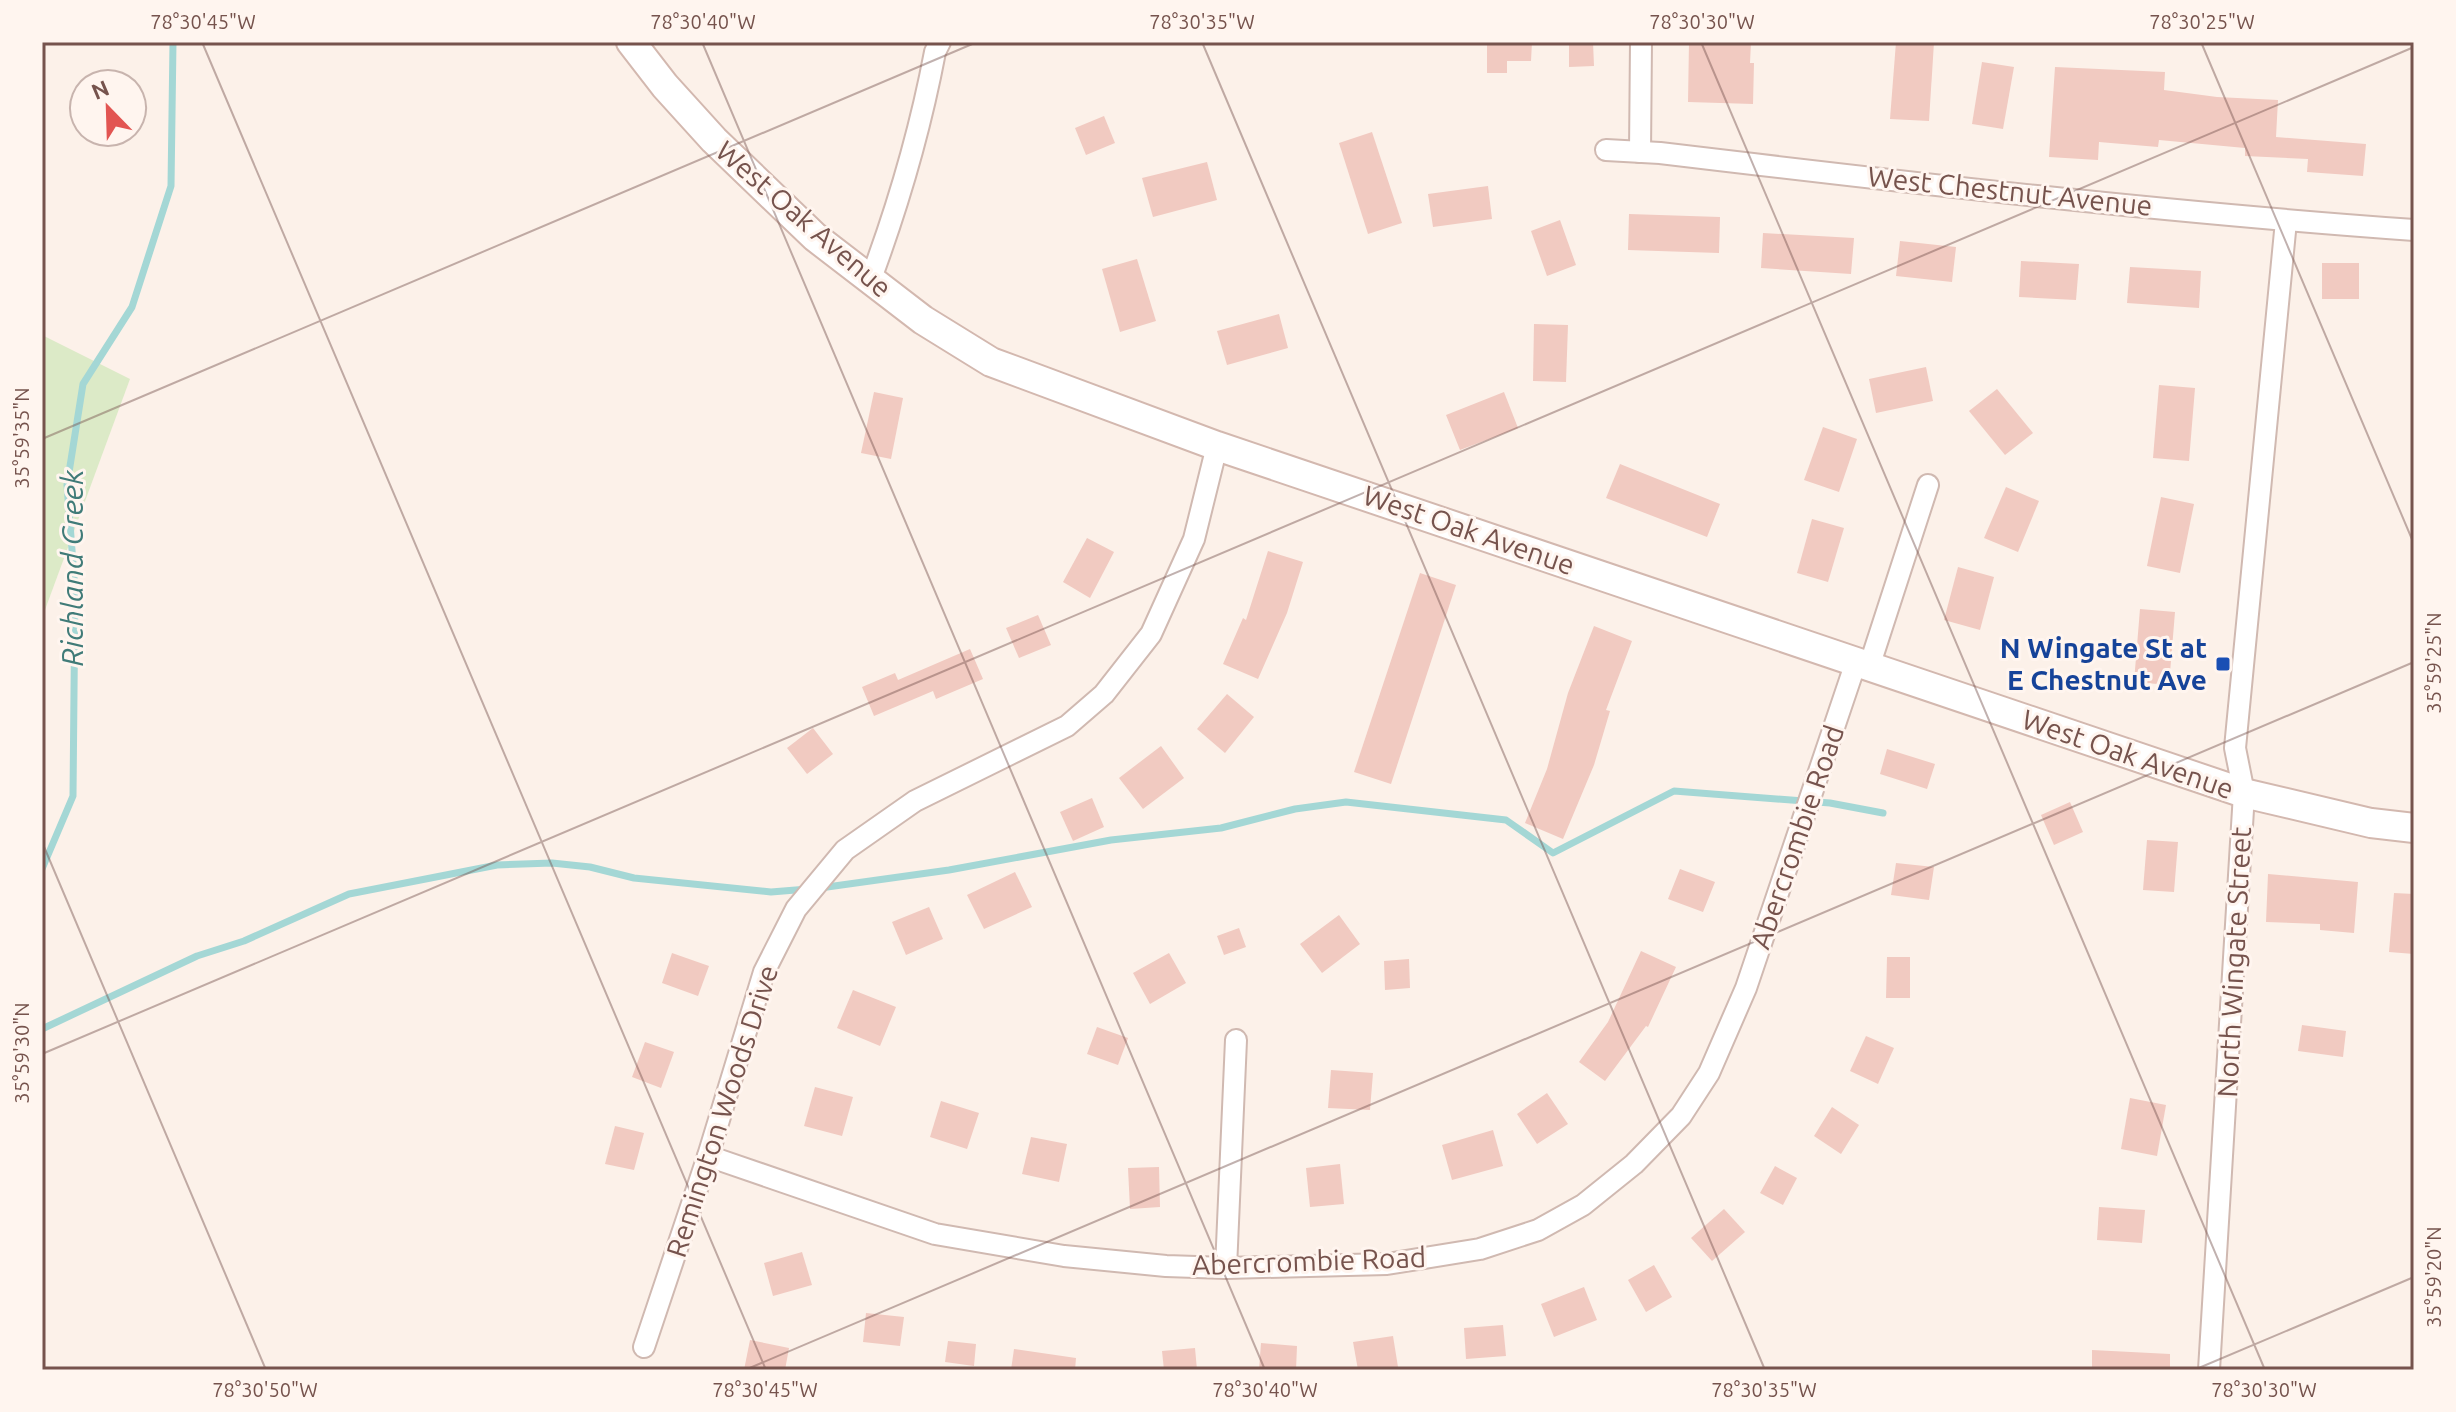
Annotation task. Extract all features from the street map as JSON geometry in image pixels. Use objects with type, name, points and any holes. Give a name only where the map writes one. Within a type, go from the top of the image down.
[{"type":"street","name":"West Oak Avenue","points":[[631,42],[665,86],[714,140],[815,237],[923,320],[991,362],[1217,446],[2244,793],[2371,823],[2414,828]]},
{"type":"street","points":[[870,281],[891,226],[922,121],[935,52],[940,42]]},
{"type":"street","points":[[1640,152],[1641,42]]},
{"type":"street","name":"West Chestnut Avenue","points":[[1606,150],[2286,221],[2414,230]]},
{"type":"street","name":"North Wingate Street","points":[[2209,1370],[2244,793],[2235,748],[2286,221]]},
{"type":"street","name":"Remington Woods Drive","points":[[644,1347],[708,1156],[764,972],[796,909],[845,850],[915,801],[1067,726],[1104,694],[1151,634],[1194,539],[1217,446]]},
{"type":"street","name":"Abercrombie Road","points":[[708,1156],[935,1234],[1064,1256],[1226,1268],[1387,1264],[1480,1249],[1538,1230],[1583,1205],[1634,1164],[1681,1116],[1709,1073],[1746,988],[1928,485]]},
{"type":"street","points":[[1226,1268],[1236,1040]]},
{"type":"green space","points":[[42,335],[130,379],[42,618]]},
{"type":"building","points":[[1487,42],[1532,42],[1531,61],[1507,61],[1507,73],[1487,73]]},
{"type":"building","points":[[1569,42],[1593,42],[1594,66],[1569,67]]},
{"type":"building","points":[[1689,42],[1751,42],[1753,104],[1688,102]]},
{"type":"building","points":[[1896,42],[1934,42],[1929,121],[1890,119]]},
{"type":"building","points":[[1982,62],[2014,67],[2003,129],[1972,124]]},
{"type":"building","points":[[2055,67],[2165,72],[2164,90],[2278,100],[2276,137],[2366,144],[2363,176],[2307,172],[2308,159],[2245,156],[2245,148],[2159,140],[2158,147],[2099,142],[2098,160],[2049,157]]},
{"type":"building","points":[[1104,116],[1115,143],[1086,155],[1075,128]]},
{"type":"building","points":[[1372,132],[1402,223],[1368,234],[1339,143]]},
{"type":"building","points":[[1207,162],[1217,200],[1153,217],[1142,178]]},
{"type":"building","points":[[1488,186],[1492,219],[1433,227],[1428,194]]},
{"type":"building","points":[[1629,214],[1720,217],[1719,253],[1628,250]]},
{"type":"building","points":[[1560,220],[1576,265],[1547,276],[1531,231]]},
{"type":"building","points":[[1763,233],[1854,238],[1851,274],[1761,268]]},
{"type":"building","points":[[1900,241],[1956,247],[1952,282],[1896,276]]},
{"type":"building","points":[[1137,259],[1156,321],[1120,332],[1102,269]]},
{"type":"building","points":[[2021,261],[2079,264],[2076,300],[2019,297]]},
{"type":"building","points":[[2322,263],[2359,263],[2359,299],[2322,299]]},
{"type":"building","points":[[2130,267],[2201,271],[2199,308],[2127,303]]},
{"type":"building","points":[[1279,314],[1288,348],[1227,365],[1217,331]]},
{"type":"building","points":[[1534,324],[1568,325],[1566,382],[1533,381]]},
{"type":"building","points":[[1926,367],[1933,401],[1876,413],[1869,379]]},
{"type":"building","points":[[2159,385],[2195,388],[2189,461],[2153,458]]},
{"type":"building","points":[[1997,389],[2033,433],[2005,455],[1969,411]]},
{"type":"building","points":[[874,392],[903,398],[891,459],[861,453]]},
{"type":"building","points":[[1504,392],[1518,428],[1460,450],[1446,415]]},
{"type":"building","points":[[1823,427],[1857,439],[1839,492],[1804,480]]},
{"type":"building","points":[[1620,464],[1720,504],[1707,537],[1606,498]]},
{"type":"building","points":[[2006,487],[2039,501],[2018,552],[1984,538]]},
{"type":"building","points":[[2161,497],[2194,504],[2180,573],[2147,566]]},
{"type":"building","points":[[1812,519],[1844,528],[1828,582],[1797,573]]},
{"type":"building","points":[[1087,538],[1114,552],[1090,598],[1063,582]]},
{"type":"building","points":[[1268,551],[1303,562],[1287,613],[1258,679],[1223,664],[1243,618],[1246,620]]},
{"type":"building","points":[[1958,567],[1994,577],[1980,630],[1944,620]]},
{"type":"building","points":[[1420,573],[1456,585],[1391,784],[1354,772]]},
{"type":"building","points":[[2140,609],[2175,612],[2169,685],[2134,682]]},
{"type":"building","points":[[1038,615],[1051,645],[1019,658],[1006,628]]},
{"type":"building","points":[[1594,626],[1632,641],[1606,710],[1610,711],[1594,765],[1563,839],[1525,823],[1547,769],[1568,693]]},
{"type":"building","points":[[970,649],[983,679],[936,699],[933,691],[874,716],[862,687],[895,673],[898,680]]},
{"type":"building","points":[[1227,694],[1254,717],[1225,753],[1197,729]]},
{"type":"building","points":[[813,728],[833,754],[807,774],[787,748]]},
{"type":"building","points":[[1161,746],[1184,778],[1143,809],[1119,778]]},
{"type":"building","points":[[1887,749],[1935,764],[1927,789],[1880,774]]},
{"type":"building","points":[[1092,798],[1104,827],[1073,841],[1060,812]]},
{"type":"building","points":[[2070,802],[2083,832],[2054,845],[2041,815]]},
{"type":"building","points":[[2147,840],[2178,842],[2174,892],[2143,890]]},
{"type":"building","points":[[1896,863],[1934,867],[1929,900],[1891,895]]},
{"type":"building","points":[[1680,869],[1715,882],[1703,912],[1668,899]]},
{"type":"building","points":[[1015,872],[1032,907],[984,929],[967,895]]},
{"type":"building","points":[[2268,874],[2358,882],[2354,933],[2320,930],[2320,924],[2266,922]]},
{"type":"building","points":[[2394,893],[2414,894],[2414,954],[2389,952]]},
{"type":"building","points":[[929,907],[943,939],[906,955],[892,922]]},
{"type":"building","points":[[1339,915],[1360,944],[1322,973],[1300,944]]},
{"type":"building","points":[[1239,928],[1246,947],[1224,955],[1217,936]]},
{"type":"building","points":[[1641,951],[1676,967],[1648,1027],[1605,1081],[1579,1062],[1608,1022]]},
{"type":"building","points":[[672,953],[709,966],[698,996],[662,983]]},
{"type":"building","points":[[1169,953],[1186,983],[1150,1004],[1133,973]]},
{"type":"building","points":[[1887,957],[1910,957],[1910,998],[1886,998]]},
{"type":"building","points":[[1409,959],[1410,988],[1385,990],[1384,961]]},
{"type":"building","points":[[853,990],[896,1007],[880,1046],[837,1028]]},
{"type":"building","points":[[2302,1025],[2346,1031],[2343,1057],[2298,1051]]},
{"type":"building","points":[[1097,1027],[1128,1038],[1118,1065],[1087,1054]]},
{"type":"building","points":[[1866,1036],[1894,1048],[1878,1084],[1850,1071]]},
{"type":"building","points":[[645,1042],[674,1052],[661,1088],[632,1077]]},
{"type":"building","points":[[1331,1070],[1373,1073],[1370,1110],[1328,1108]]},
{"type":"building","points":[[815,1087],[853,1097],[842,1136],[804,1126]]},
{"type":"building","points":[[1547,1093],[1568,1124],[1537,1144],[1517,1114]]},
{"type":"building","points":[[2130,1098],[2166,1105],[2157,1156],[2121,1149]]},
{"type":"building","points":[[941,1101],[979,1113],[967,1149],[930,1137]]},
{"type":"building","points":[[1832,1107],[1859,1125],[1841,1154],[1814,1136]]},
{"type":"building","points":[[615,1126],[644,1133],[634,1170],[605,1164]]},
{"type":"building","points":[[1493,1130],[1503,1166],[1452,1180],[1442,1145]]},
{"type":"building","points":[[1031,1137],[1067,1144],[1059,1182],[1022,1174]]},
{"type":"building","points":[[1340,1164],[1344,1204],[1310,1207],[1306,1168]]},
{"type":"building","points":[[1775,1166],[1797,1178],[1783,1205],[1760,1193]]},
{"type":"building","points":[[1159,1167],[1160,1207],[1130,1209],[1128,1168]]},
{"type":"building","points":[[2099,1207],[2145,1210],[2142,1243],[2097,1240]]},
{"type":"building","points":[[1724,1209],[1745,1232],[1712,1261],[1691,1238]]},
{"type":"building","points":[[802,1252],[812,1285],[773,1296],[764,1263]]},
{"type":"building","points":[[1654,1265],[1672,1297],[1646,1312],[1628,1280]]},
{"type":"building","points":[[1584,1287],[1597,1320],[1554,1337],[1541,1304]]},
{"type":"building","points":[[866,1313],[904,1317],[900,1346],[863,1342]]},
{"type":"building","points":[[1503,1325],[1506,1356],[1466,1359],[1464,1328]]},
{"type":"building","points":[[1393,1336],[1398,1367],[1358,1370],[1353,1342]]},
{"type":"building","points":[[750,1340],[789,1348],[785,1370],[744,1370]]},
{"type":"building","points":[[948,1341],[976,1344],[974,1366],[945,1362]]},
{"type":"building","points":[[1261,1343],[1297,1346],[1296,1370],[1259,1370]]},
{"type":"building","points":[[1195,1348],[1197,1370],[1164,1370],[1162,1351]]},
{"type":"building","points":[[1014,1349],[1076,1358],[1075,1370],[1011,1370]]},
{"type":"building","points":[[2092,1350],[2170,1354],[2170,1370],[2092,1370]]},
{"type":"waterway","name":"Richland Creek","points":[[42,869],[73,796],[75,589],[67,485],[83,384],[132,307],[171,186],[173,42]]},
{"type":"waterway","points":[[820,888],[949,870],[1111,840],[1221,828],[1295,809],[1346,802],[1506,820],[1553,853],[1674,791],[1830,803],[1883,813]]},
{"type":"waterway","points":[[42,1029],[197,956],[244,941],[349,894],[497,865],[552,863],[590,867],[634,878],[771,892],[808,889]]},
{"type":"place","name":"N Wingate St at E Chestnut Ave","points":[[2223,664]]}]
